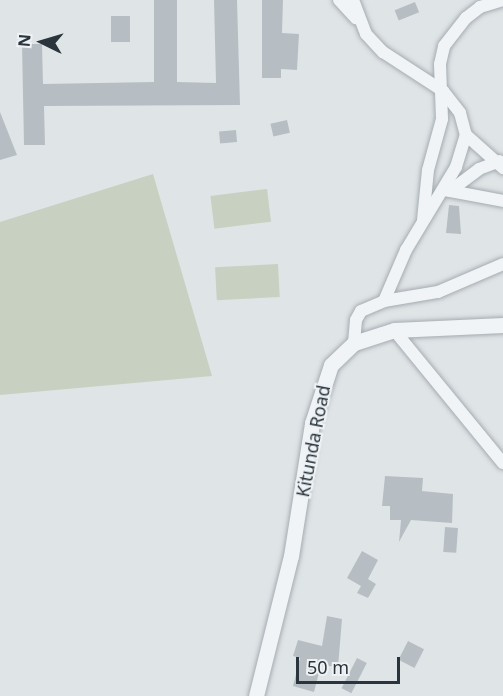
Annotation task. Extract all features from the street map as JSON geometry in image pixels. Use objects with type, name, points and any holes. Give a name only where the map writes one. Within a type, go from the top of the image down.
[{"type":"street","points":[[339,0],[383,52],[443,91],[460,113],[466,135],[462,154],[447,190],[423,220],[384,301]]},
{"type":"street","points":[[353,0],[358,22]]},
{"type":"street","points":[[423,220],[428,170],[442,119],[443,91],[440,64],[444,46],[466,18],[480,7],[503,0]]},
{"type":"street","points":[[447,190],[467,176],[500,163],[466,135]]},
{"type":"street","points":[[447,190],[503,201]]},
{"type":"street","points":[[354,343],[356,320],[361,311],[384,301],[438,292],[503,264]]},
{"type":"street","name":"Kitunda Road","points":[[256,696],[291,556],[319,397],[331,365],[354,343],[394,330],[503,325]]},
{"type":"street","points":[[394,330],[503,463]]},
{"type":"green space","points":[[153,174],[212,376],[0,395],[0,222]]},
{"type":"green space","points":[[267,189],[271,222],[214,229],[210,196]]},
{"type":"green space","points":[[278,264],[280,297],[217,300],[215,267]]},
{"type":"building","points":[[154,0],[177,0],[177,82],[216,83],[214,0],[237,0],[240,105],[44,106],[45,145],[24,145],[22,44],[42,44],[43,84],[154,82]]},
{"type":"building","points":[[262,0],[283,0],[282,33],[299,34],[297,70],[281,69],[281,78],[262,78]]},
{"type":"building","points":[[415,2],[419,12],[399,20],[395,10]]},
{"type":"building","points":[[111,16],[130,16],[130,42],[111,42]]},
{"type":"building","points":[[0,112],[17,155],[0,160]]},
{"type":"building","points":[[287,120],[290,133],[273,136],[270,124]]},
{"type":"building","points":[[236,130],[237,142],[220,143],[219,131]]},
{"type":"building","points":[[449,205],[459,206],[461,234],[446,233]]},
{"type":"building","points":[[385,476],[423,478],[422,491],[453,494],[452,523],[411,520],[399,542],[401,520],[390,520],[390,506],[382,506]]},
{"type":"building","points":[[445,527],[458,528],[456,553],[443,552]]},
{"type":"building","points":[[362,551],[378,560],[368,579],[376,584],[368,598],[357,593],[361,586],[347,578]]},
{"type":"building","points":[[327,616],[342,619],[338,667],[321,665],[314,692],[293,686],[300,658],[293,656],[298,640],[322,646]]},
{"type":"building","points":[[408,641],[424,649],[415,668],[398,660]]},
{"type":"building","points":[[357,658],[367,663],[351,693],[342,688]]}]
